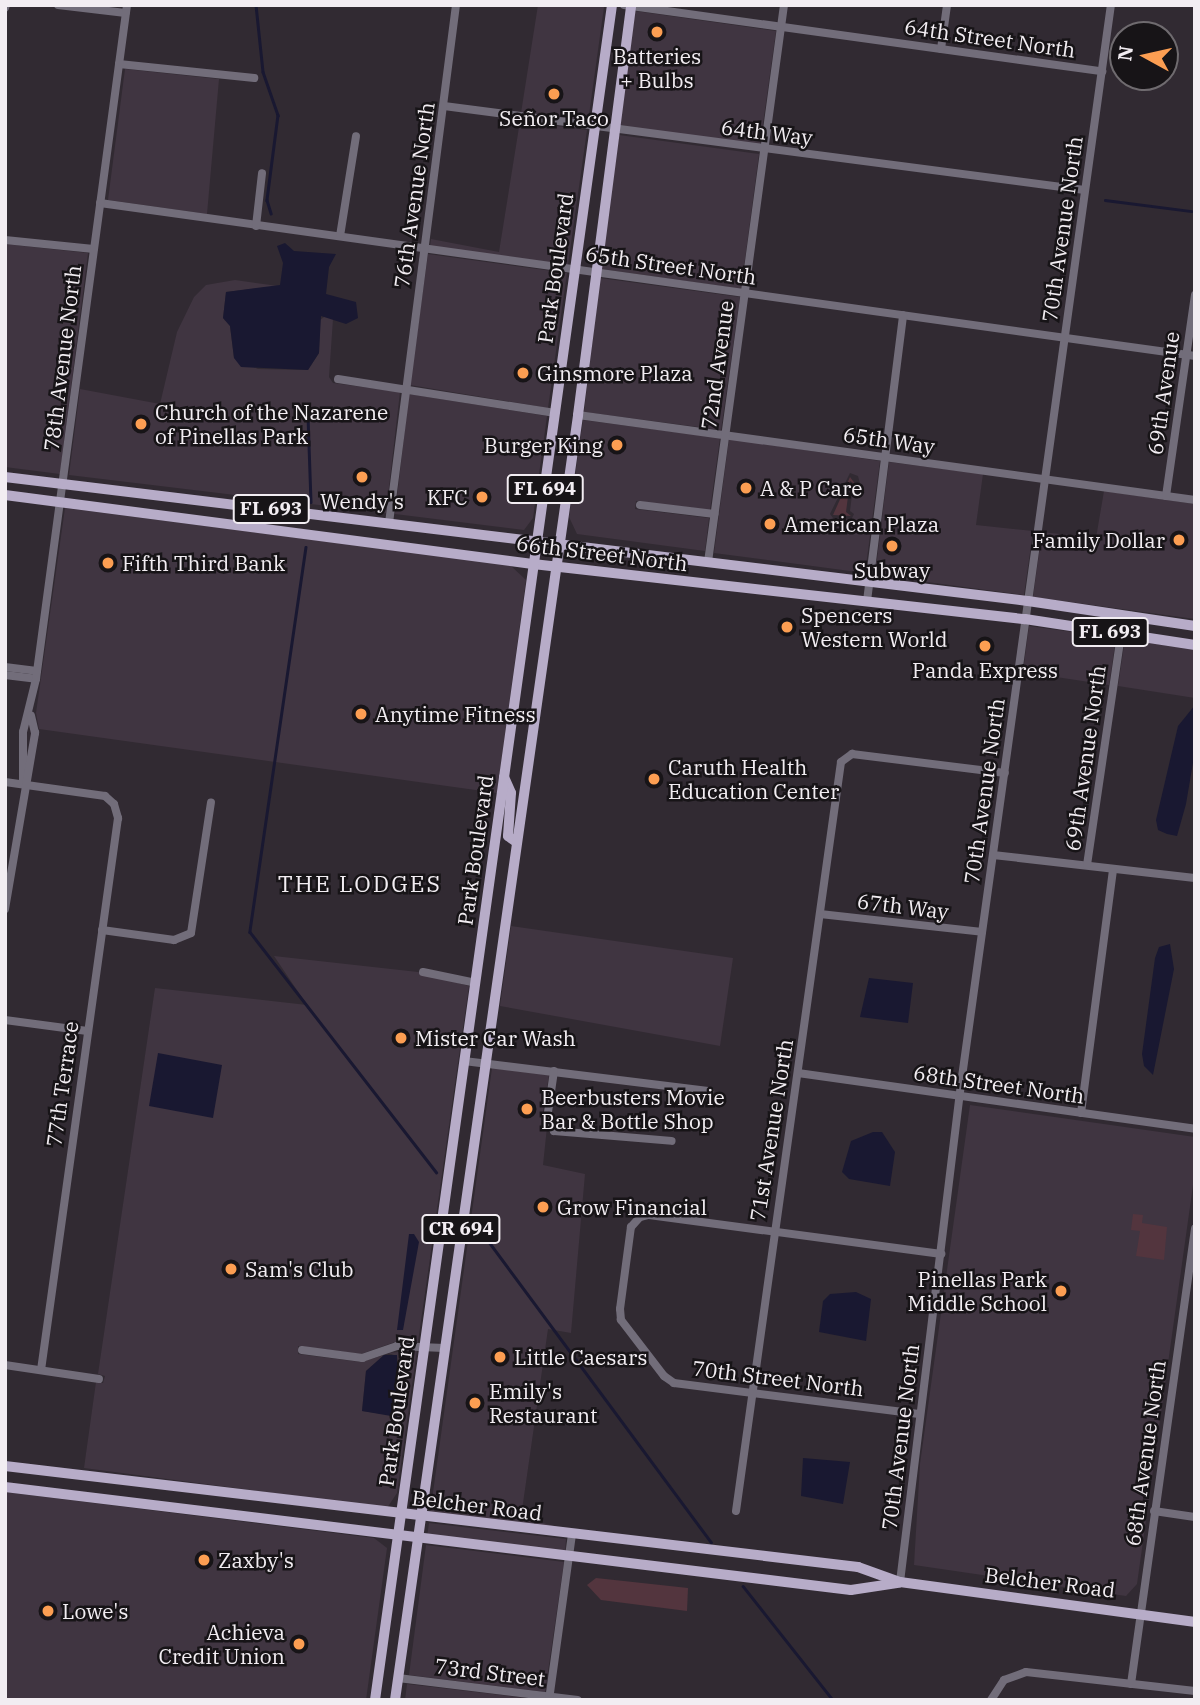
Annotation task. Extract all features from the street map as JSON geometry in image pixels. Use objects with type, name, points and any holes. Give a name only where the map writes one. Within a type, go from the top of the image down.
[{"type":"main road","name":"Park Boulevard","points":[[375,1700],[612,5]]},
{"type":"main road","name":"Park Boulevard","points":[[395,1700],[515,841],[560,545],[612,130],[631,6]]},
{"type":"main road","name":"66th Street North","points":[[5,477],[1028,601],[1195,626]]},
{"type":"main road","name":"66th Street North","points":[[5,495],[556,567],[1026,620],[1195,645]]},
{"type":"main road","points":[[504,777],[511,793],[508,836],[515,841]]},
{"type":"main road","name":"Belcher Road","points":[[5,1466],[422,1518],[858,1567],[900,1582],[1195,1622]]},
{"type":"main road","name":"Belcher Road","points":[[5,1487],[418,1540],[851,1590],[900,1582]]},
{"type":"street","points":[[58,5],[127,9]]},
{"type":"street","name":"76th Avenue North","points":[[389,523],[456,5]]},
{"type":"street","name":"64th Street North","points":[[624,5],[1102,71]]},
{"type":"street","name":"72nd Avenue","points":[[708,562],[784,5]]},
{"type":"street","points":[[941,49],[947,5]]},
{"type":"street","name":"70th Avenue North","points":[[900,1582],[959,1096],[1111,5]]},
{"type":"street","name":"78th Avenue North","points":[[5,909],[23,784],[21,749],[31,715],[37,675],[127,9]]},
{"type":"street","points":[[119,64],[254,78]]},
{"type":"street","name":"64th Way","points":[[444,106],[1085,190]]},
{"type":"street","points":[[340,236],[356,136]]},
{"type":"street","points":[[256,226],[262,173]]},
{"type":"street","name":"65th Street North","points":[[100,203],[1190,355]]},
{"type":"street","points":[[5,240],[94,249]]},
{"type":"street","name":"69th Avenue","points":[[1166,496],[1190,355],[1195,295]]},
{"type":"street","points":[[867,601],[903,315]]},
{"type":"street","points":[[338,379],[555,413]]},
{"type":"street","name":"65th Way","points":[[578,415],[1195,500]]},
{"type":"street","points":[[640,505],[715,514]]},
{"type":"street","name":"69th Avenue North","points":[[1087,865],[1121,634],[1132,616]]},
{"type":"street","points":[[5,667],[37,675]]},
{"type":"street","points":[[5,675],[37,675]]},
{"type":"street","name":"71st Avenue North","points":[[736,1511],[773,1233],[845,755],[1005,772]]},
{"type":"street","points":[[5,782],[23,784]]},
{"type":"street","name":"77th Terrace","points":[[23,784],[103,796],[114,804],[118,818],[86,1031],[41,1370]]},
{"type":"street","points":[[102,930],[174,940],[191,933],[196,923],[211,803]]},
{"type":"street","points":[[993,855],[1195,878]]},
{"type":"street","points":[[1081,1113],[1113,869]]},
{"type":"street","name":"67th Way","points":[[820,914],[982,932]]},
{"type":"street","points":[[423,972],[476,983]]},
{"type":"street","points":[[5,1020],[86,1031]]},
{"type":"street","points":[[464,1061],[710,1091]]},
{"type":"street","points":[[554,1072],[547,1119],[554,1131],[673,1141]]},
{"type":"street","name":"68th Street North","points":[[798,1073],[1195,1129]]},
{"type":"street","name":"70th Street North","points":[[773,1233],[649,1214],[632,1227],[621,1320],[664,1377],[674,1382],[919,1414]]},
{"type":"street","name":"68th Avenue North","points":[[1131,1684],[1195,1228]]},
{"type":"street","points":[[773,1233],[941,1254]]},
{"type":"street","points":[[302,1350],[362,1358],[397,1346],[444,1348]]},
{"type":"street","points":[[5,1365],[100,1378]]},
{"type":"street","points":[[1154,1511],[1195,1517]]},
{"type":"street","points":[[549,1698],[572,1535]]},
{"type":"street","points":[[991,1700],[1004,1680],[1026,1672],[1195,1691]]},
{"type":"street","name":"73rd Street","points":[[398,1678],[578,1700]]},
{"type":"shaded area","points":[[538,5],[604,7],[588,122],[521,113]]},
{"type":"shaded area","points":[[635,11],[776,31],[760,145],[620,126]]},
{"type":"shaded area","points":[[125,69],[219,79],[207,214],[108,200]]},
{"type":"shaded area","points":[[520,121],[587,130],[568,265],[430,246],[431,239],[499,252]]},
{"type":"shaded area","points":[[619,135],[759,154],[741,289],[601,269]]},
{"type":"shaded area","points":[[285,243],[294,251],[336,254],[329,267],[326,294],[356,302],[358,318],[346,324],[321,316],[319,353],[308,370],[241,367],[234,358],[230,326],[223,318],[226,292],[280,285],[283,263],[277,246]]},
{"type":"shaded area","points":[[5,244],[88,253],[60,474],[5,467]]},
{"type":"shaded area","points":[[428,254],[567,273],[548,408],[410,385]]},
{"type":"shaded area","points":[[600,278],[740,297],[721,430],[584,412]]},
{"type":"shaded area","points":[[235,280],[278,286],[226,292],[223,318],[230,326],[234,358],[258,369],[308,370],[319,353],[320,320],[327,315],[333,319],[329,377],[333,383],[400,392],[386,513],[69,475],[80,389],[160,404],[177,332],[194,297],[206,285]]},
{"type":"shaded area","points":[[409,394],[547,416],[533,518],[524,530],[395,514]]},
{"type":"shaded area","points":[[583,420],[720,438],[710,510],[636,501],[635,509],[709,518],[705,551],[577,534],[569,517]]},
{"type":"shaded area","points":[[729,439],[880,461],[865,573],[714,553]],"holes":[[[850,473],[858,476],[860,484],[853,487],[850,511],[854,514],[851,520],[833,518],[830,514]]]},
{"type":"shaded area","points":[[889,462],[983,474],[976,525],[1033,531],[1024,595],[875,575]]},
{"type":"shaded area","points":[[850,477],[856,485],[850,481],[846,512],[851,516],[833,515]]},
{"type":"shaded area","points":[[1104,491],[1195,504],[1195,619],[1033,597],[1042,532],[1096,538]]},
{"type":"shaded area","points":[[65,508],[510,565],[526,580],[497,793],[39,729],[36,713]]},
{"type":"shaded area","points":[[1029,626],[1116,638],[1109,685],[1023,672]]},
{"type":"shaded area","points":[[1125,639],[1195,650],[1195,698],[1118,686]]},
{"type":"shaded area","points":[[1195,705],[1195,751],[1186,804],[1177,836],[1158,830],[1156,820],[1178,726]]},
{"type":"shaded area","points":[[511,926],[733,958],[720,1046],[500,1006]]},
{"type":"shaded area","points":[[1170,944],[1174,969],[1153,1075],[1144,1066],[1142,1054],[1155,958],[1159,947]]},
{"type":"shaded area","points":[[274,956],[418,972],[469,986],[418,1342],[395,1342],[361,1354],[298,1346],[298,1354],[361,1362],[384,1355],[366,1371],[362,1411],[397,1416],[401,1380],[397,1356],[388,1353],[417,1350],[397,1493],[387,1508],[84,1468],[96,1382],[103,1383],[105,1376],[98,1374],[155,988],[307,1005]]},
{"type":"shaded area","points":[[869,978],[913,983],[908,1023],[860,1017]]},
{"type":"shaded area","points":[[158,1053],[222,1065],[213,1118],[149,1106]]},
{"type":"shaded area","points":[[492,1068],[549,1075],[542,1118],[547,1127],[543,1165],[585,1174],[571,1333],[548,1329],[521,1517],[569,1530],[430,1514]]},
{"type":"shaded area","name":"Pinellas Park Middle School","points":[[970,1105],[1195,1137],[1195,1171],[1137,1584],[1126,1596],[914,1565],[920,1464]]},
{"type":"shaded area","points":[[873,1132],[882,1132],[895,1152],[890,1186],[849,1179],[842,1172],[851,1141]]},
{"type":"shaded area","points":[[1133,1214],[1143,1215],[1142,1223],[1167,1227],[1164,1260],[1136,1256],[1140,1231],[1131,1230]]},
{"type":"shaded area","points":[[409,1234],[414,1234],[419,1242],[403,1330],[397,1330]]},
{"type":"shaded area","points":[[856,1292],[871,1299],[866,1341],[819,1332],[823,1301],[830,1294]]},
{"type":"shaded area","points":[[384,1355],[397,1355],[397,1417],[362,1411],[366,1371]]},
{"type":"shaded area","points":[[803,1458],[850,1462],[843,1504],[801,1496]]},
{"type":"shaded area","points":[[5,1492],[374,1538],[387,1548],[366,1700],[5,1700]]},
{"type":"shaded area","points":[[429,1523],[566,1539],[565,1553],[427,1537]]},
{"type":"shaded area","points":[[426,1545],[564,1562],[545,1692],[409,1675]]},
{"type":"shaded area","points":[[596,1578],[688,1588],[687,1611],[601,1600],[587,1585]]},
{"type":"shaded area","points":[[407,1684],[543,1700],[405,1700]]},
{"type":"waterway","points":[[256,5],[263,72],[278,115],[267,200],[271,213]]},
{"type":"waterway","points":[[1105,200],[1191,211]]},
{"type":"waterway","points":[[308,416],[311,502]]},
{"type":"waterway","points":[[306,547],[250,932],[436,1172]]},
{"type":"waterway","points":[[475,1223],[711,1542]]},
{"type":"waterway","points":[[743,1586],[833,1700]]},
{"type":"place","name":"Batteries + Bulbs","points":[[657,32]]},
{"type":"place","name":"Señor Taco","points":[[554,94]]},
{"type":"place","name":"Ginsmore Plaza","points":[[523,373]]},
{"type":"place","name":"Church of the Nazarene of Pinellas Park","points":[[141,424]]},
{"type":"place","name":"Burger King","points":[[617,445]]},
{"type":"place","name":"Wendy's","points":[[362,477]]},
{"type":"place","name":"A & P Care","points":[[746,488]]},
{"type":"place","name":"KFC","points":[[482,497]]},
{"type":"place","name":"American Plaza","points":[[770,524]]},
{"type":"place","name":"Family Dollar","points":[[1179,540]]},
{"type":"place","name":"Subway","points":[[892,546]]},
{"type":"place","name":"Fifth Third Bank","points":[[108,563]]},
{"type":"place","name":"Spencers Western World","points":[[787,627]]},
{"type":"place","name":"Panda Express","points":[[985,646]]},
{"type":"place","name":"Anytime Fitness","points":[[361,714]]},
{"type":"place","name":"Caruth Health Education Center","points":[[654,779]]},
{"type":"place","name":"Mister Car Wash","points":[[401,1038]]},
{"type":"place","name":"Beerbusters Movie Bar & Bottle Shop","points":[[527,1109]]},
{"type":"place","name":"Grow Financial","points":[[543,1207]]},
{"type":"place","name":"Sam's Club","points":[[231,1269]]},
{"type":"place","name":"Pinellas Park Middle School","points":[[1061,1291]]},
{"type":"place","name":"Little Caesars","points":[[500,1357]]},
{"type":"place","name":"Emily's Restaurant","points":[[475,1403]]},
{"type":"place","name":"Zaxby's","points":[[204,1560]]},
{"type":"place","name":"Lowe's","points":[[48,1611]]},
{"type":"place","name":"Achieva Credit Union","points":[[299,1644]]},
{"type":"district","name":"THE LODGES","points":[[360,883]]}]
